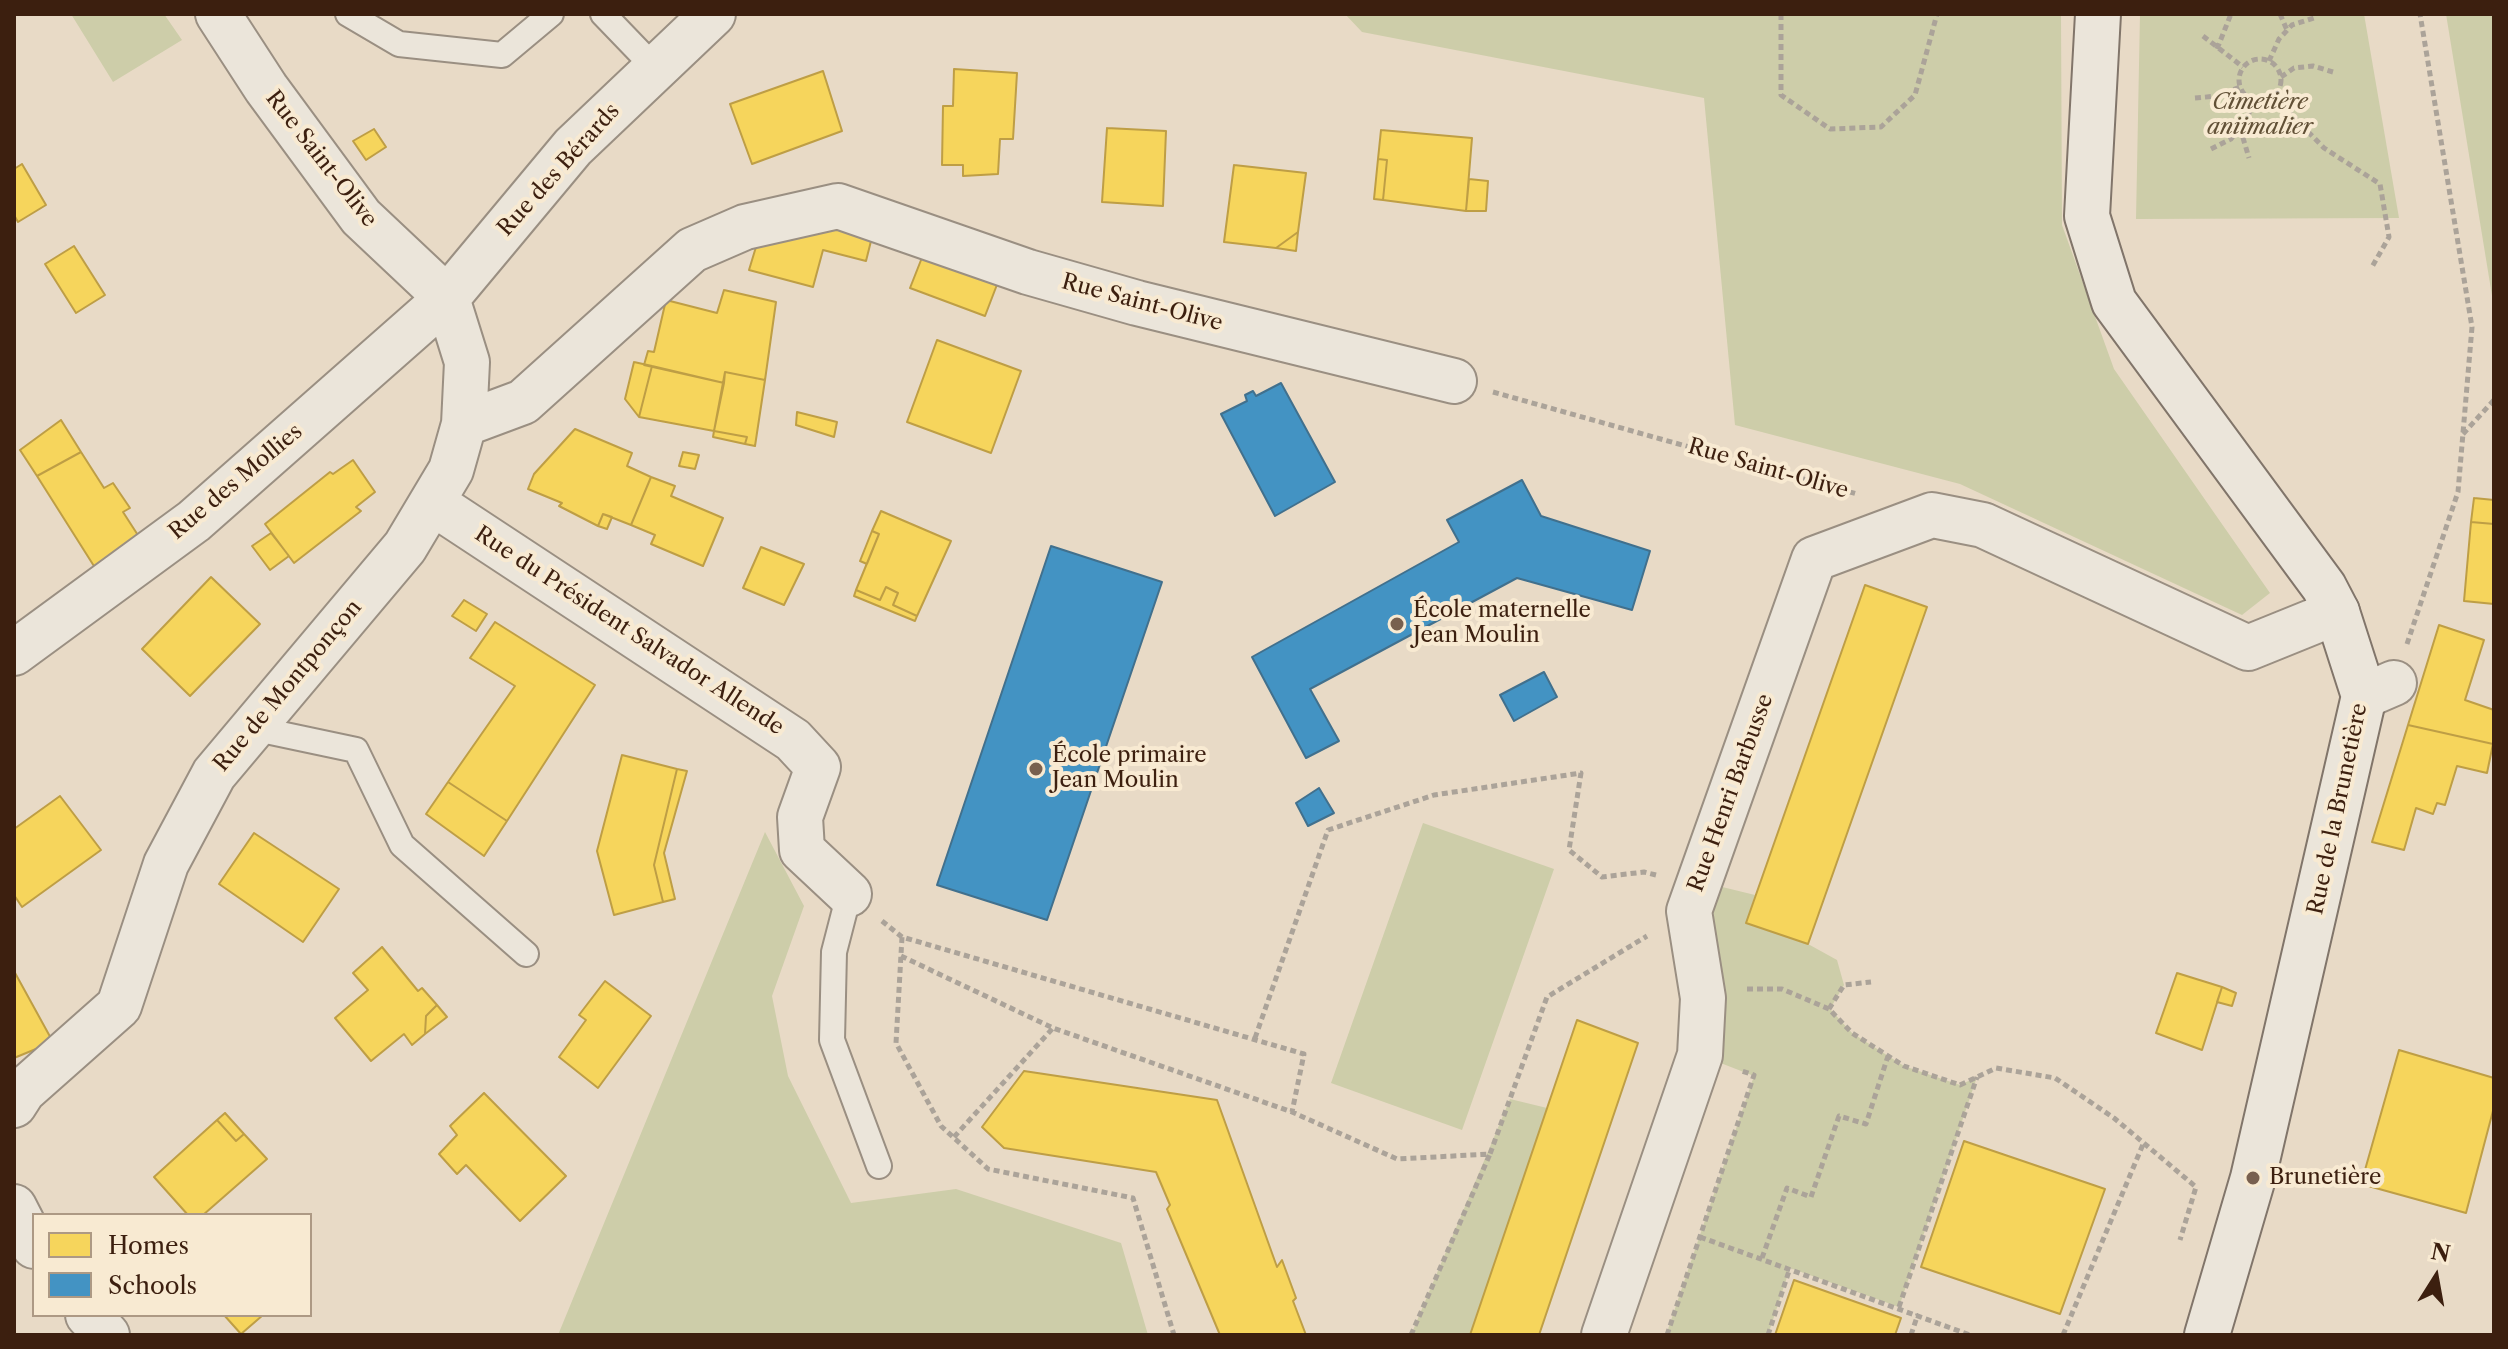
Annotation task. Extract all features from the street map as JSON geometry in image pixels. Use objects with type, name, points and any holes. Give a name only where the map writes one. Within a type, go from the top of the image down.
[{"type":"street","name":"Rue Saint-Olive","points":[[218,14],[266,88],[361,217],[447,298],[467,362],[464,424],[523,402],[692,250],[745,227],[838,206],[1028,272],[1137,303],[1454,381]]},
{"type":"street","name":"Rue des Bérards","points":[[447,298],[573,147],[713,14]]},
{"type":"street","name":"Rue de la Brunetière","points":[[2098,14],[2087,216],[2114,302],[2324,587],[2379,690],[2253,1178],[2207,1335]]},
{"type":"street","name":"Rue des Mollies","points":[[14,653],[194,521],[447,298]]},
{"type":"street","name":"Rue de Montponçon","points":[[14,1105],[23,1091],[119,1006],[166,864],[214,774],[405,547],[451,470],[464,424]]},
{"type":"street","name":"Rue du Président Salvador Allende","points":[[433,503],[793,740],[818,767],[800,817],[802,850],[849,894]]},
{"type":"street","points":[[1932,515],[1983,525],[2248,648],[2337,612]]},
{"type":"street","name":"Rue Henri Barbusse","points":[[1604,1335],[1700,1055],[1703,998],[1693,899],[1814,559],[1932,515]]},
{"type":"street","points":[[14,1207],[32,1242]]},
{"type":"street","points":[[90,1317],[107,1335]]},
{"type":"lane","points":[[348,14],[399,44],[502,55],[551,14]]},
{"type":"lane","points":[[603,14],[654,67]]},
{"type":"lane","points":[[252,728],[356,750],[402,845],[526,954]]},
{"type":"lane","points":[[849,894],[834,952],[832,1040],[879,1166]]},
{"type":"path","points":[[1781,14],[1781,95],[1830,129],[1881,127],[1915,95],[1937,14]]},
{"type":"path","points":[[2217,49],[2231,14]]},
{"type":"path","points":[[2280,14],[2287,30]]},
{"type":"path","points":[[2379,690],[2458,492],[2472,327],[2420,14]]},
{"type":"path","points":[[2269,61],[2287,30],[2314,18]]},
{"type":"path","points":[[2203,36],[2243,67]]},
{"type":"path","points":[[2240,87],[2243,67],[2255,59],[2269,61],[2281,77]]},
{"type":"path","points":[[2273,96],[2281,77],[2294,68],[2313,66],[2333,72]]},
{"type":"path","points":[[2195,98],[2218,96],[2240,87]]},
{"type":"path","points":[[2240,87],[2254,101]]},
{"type":"path","points":[[2211,149],[2231,139],[2254,101],[2273,96]]},
{"type":"path","points":[[2273,96],[2324,148],[2380,184],[2389,237],[2372,267]]},
{"type":"path","points":[[2240,127],[2249,158]]},
{"type":"path","name":"Rue Saint-Olive","points":[[1454,381],[1932,515]]},
{"type":"path","points":[[2463,434],[2494,400]]},
{"type":"path","points":[[1255,1038],[1328,830],[1434,795],[1581,773],[1569,850],[1602,877],[1644,872],[1693,899],[1547,997],[1490,1154],[1411,1335]]},
{"type":"path","points":[[849,894],[902,937],[1304,1054],[1292,1112]]},
{"type":"path","points":[[902,937],[896,1043],[941,1126],[988,1169],[1133,1198],[1174,1335]]},
{"type":"path","points":[[901,956],[1053,1028],[1292,1112],[1397,1159],[1490,1154]]},
{"type":"path","points":[[1829,1009],[1844,985],[1871,982]]},
{"type":"path","points":[[1703,998],[1748,988],[1782,989],[1829,1009],[1852,1033],[1904,1066],[1960,1085],[1996,1068],[2055,1078],[2144,1142],[2196,1187],[2180,1240]]},
{"type":"path","points":[[954,1137],[1053,1028]]},
{"type":"path","points":[[1667,1335],[1754,1075],[1700,1055]]},
{"type":"path","points":[[1762,1258],[1787,1188],[1811,1197],[1839,1116],[1866,1124],[1888,1056]]},
{"type":"path","points":[[1899,1307],[1977,1077]]},
{"type":"path","points":[[2063,1335],[2144,1142]]},
{"type":"path","points":[[1700,1237],[1970,1335]]},
{"type":"path","points":[[1768,1335],[1790,1268]]},
{"type":"path","points":[[1911,1335],[1918,1314]]},
{"type":"green space","points":[[71,14],[164,14],[182,40],[113,82]]},
{"type":"green space","points":[[1345,14],[2061,14],[2062,225],[2114,369],[2270,593],[2242,615],[1960,484],[1735,425],[1704,98],[1362,32]]},
{"type":"green space","name":"Cimetière aniimalier","points":[[2140,14],[2364,14],[2399,218],[2136,219]]},
{"type":"green space","points":[[2446,14],[2494,14],[2494,308]]},
{"type":"green space","points":[[1423,823],[1554,869],[1462,1130],[1331,1083]]},
{"type":"green space","points":[[765,832],[804,906],[772,996],[788,1076],[851,1203],[956,1189],[1121,1243],[1148,1335],[558,1335]]},
{"type":"green space","points":[[1710,884],[1755,895],[1746,923],[1808,944],[1837,960],[1844,985],[1830,1009],[1852,1033],[1904,1066],[1960,1085],[1977,1077],[1899,1307],[1790,1268],[1768,1335],[1666,1335],[1754,1076],[1700,1055]]},
{"type":"green space","points":[[1510,1099],[1547,1108],[1470,1335],[1411,1335]]},
{"type":"building: Homes","points":[[954,69],[1017,73],[1013,139],[1000,139],[998,174],[963,176],[963,165],[942,165],[943,106],[953,106]]},
{"type":"building: Homes","points":[[823,71],[842,131],[752,164],[730,104]]},
{"type":"building: Homes","points":[[1107,128],[1166,131],[1163,206],[1102,202]]},
{"type":"building: Homes","points":[[374,129],[386,147],[366,160],[353,141]]},
{"type":"building: Homes","points":[[1381,130],[1472,138],[1466,211],[1383,200],[1387,160],[1378,159]]},
{"type":"building: Homes","points":[[1378,159],[1387,160],[1383,200],[1374,199]]},
{"type":"building: Homes","points":[[22,164],[46,205],[18,222],[14,215],[14,169]]},
{"type":"building: Homes","points":[[1234,165],[1306,173],[1298,232],[1276,248],[1224,242]]},
{"type":"building: Homes","points":[[1469,179],[1488,181],[1486,211],[1466,211]]},
{"type":"building: Homes","points":[[847,220],[874,229],[866,261],[823,250],[813,287],[749,270],[759,237]]},
{"type":"building: Homes","points":[[1298,232],[1296,251],[1276,248]]},
{"type":"building: Homes","points":[[74,246],[105,295],[76,313],[45,264]]},
{"type":"building: Homes","points":[[923,255],[998,282],[985,316],[910,288]]},
{"type":"building: Homes","points":[[724,290],[776,302],[765,380],[725,372],[724,383],[644,365],[648,351],[654,352],[666,300],[717,313]]},
{"type":"building: Homes","points":[[937,340],[1021,371],[991,453],[907,422]]},
{"type":"building: Homes","points":[[634,362],[652,366],[639,417],[625,399]]},
{"type":"building: Homes","points":[[652,366],[724,383],[714,431],[639,417]]},
{"type":"building: Homes","points":[[725,372],[765,380],[755,446],[745,444],[747,437],[714,431]]},
{"type":"building: Homes","points":[[797,412],[837,422],[834,437],[796,425]]},
{"type":"building: Homes","points":[[61,420],[81,452],[37,476],[20,450]]},
{"type":"building: Homes","points":[[575,429],[632,453],[627,466],[651,477],[631,525],[603,514],[598,526],[559,506],[562,503],[528,489],[534,474]]},
{"type":"building: Homes","points":[[714,431],[747,437],[745,444],[713,437]]},
{"type":"building: Homes","points":[[81,452],[104,488],[113,483],[130,508],[123,512],[143,543],[99,574],[37,476]]},
{"type":"building: Homes","points":[[683,452],[699,455],[695,469],[679,466]]},
{"type":"building: Homes","points":[[353,460],[375,492],[356,507],[361,511],[294,563],[265,524],[330,472],[333,474]]},
{"type":"building: Homes","points":[[651,477],[675,486],[671,496],[723,518],[703,566],[651,544],[655,535],[631,525]]},
{"type":"building: Homes","points":[[2474,498],[2494,500],[2494,524],[2471,522]]},
{"type":"building: Homes","points":[[881,511],[951,541],[917,616],[893,605],[898,593],[886,587],[880,600],[856,590],[879,534],[872,531]]},
{"type":"building: Homes","points":[[603,514],[612,517],[607,529],[598,526]]},
{"type":"building: Homes","points":[[2471,522],[2494,524],[2494,604],[2464,601]]},
{"type":"building: Homes","points":[[872,531],[879,534],[867,564],[860,561]]},
{"type":"building: Homes","points":[[271,533],[289,556],[270,570],[252,546]]},
{"type":"building: Homes","points":[[761,547],[804,564],[784,605],[743,588]]},
{"type":"building: Homes","points":[[211,577],[260,624],[190,696],[142,649]]},
{"type":"building: Homes","points":[[1865,585],[1927,607],[1808,944],[1746,923]]},
{"type":"building: Homes","points":[[886,587],[898,593],[893,605],[917,616],[915,621],[854,596],[856,590],[880,600]]},
{"type":"building: Homes","points":[[464,600],[487,614],[476,631],[452,616]]},
{"type":"building: Homes","points":[[495,622],[595,685],[507,821],[448,782],[515,686],[470,658]]},
{"type":"building: Homes","points":[[2439,625],[2484,640],[2465,700],[2494,710],[2493,744],[2408,725]]},
{"type":"building: Homes","points":[[2408,725],[2493,744],[2487,773],[2457,766],[2445,805],[2437,803],[2433,814],[2416,808],[2404,850],[2372,842]]},
{"type":"building: Homes","points":[[622,755],[677,769],[654,865],[663,902],[614,915],[597,851]]},
{"type":"building: Homes","points":[[677,769],[687,771],[664,853],[675,899],[663,902],[654,865]]},
{"type":"building: Homes","points":[[448,782],[507,821],[484,856],[426,814]]},
{"type":"building: Homes","points":[[60,796],[101,850],[22,907],[14,895],[14,829]]},
{"type":"building: Homes","points":[[254,833],[339,889],[303,942],[219,884]]},
{"type":"building: Homes","points":[[382,947],[418,991],[422,988],[437,1005],[426,1016],[425,1034],[412,1045],[404,1034],[371,1061],[335,1018],[368,990],[353,973]]},
{"type":"building: Homes","points":[[14,971],[53,1042],[14,1058]]},
{"type":"building: Homes","points":[[2177,973],[2222,987],[2202,1050],[2156,1033]]},
{"type":"building: Homes","points":[[605,981],[651,1016],[598,1088],[559,1057],[586,1020],[579,1015]]},
{"type":"building: Homes","points":[[2222,987],[2236,993],[2232,1006],[2217,1002]]},
{"type":"building: Homes","points":[[437,1005],[447,1017],[425,1034],[426,1016]]},
{"type":"building: Homes","points":[[1577,1020],[1638,1043],[1539,1335],[1470,1335]]},
{"type":"building: Homes","points":[[2399,1050],[2494,1078],[2494,1107],[2466,1213],[2361,1184]]},
{"type":"building: Homes","points":[[1024,1071],[1217,1100],[1277,1267],[1282,1260],[1306,1335],[1220,1335],[1167,1209],[1170,1205],[1156,1172],[1004,1148],[982,1127]]},
{"type":"building: Homes","points":[[484,1093],[566,1176],[520,1221],[466,1165],[457,1174],[439,1154],[457,1135],[450,1126]]},
{"type":"building: Homes","points":[[225,1113],[244,1134],[236,1141],[217,1120]]},
{"type":"building: Homes","points":[[217,1120],[236,1141],[244,1134],[267,1159],[205,1213],[186,1213],[154,1177]]},
{"type":"building: Homes","points":[[1964,1141],[2105,1189],[2060,1314],[1921,1267]]},
{"type":"building: Homes","points":[[1794,1280],[1901,1318],[1895,1335],[1775,1335]]},
{"type":"building: Homes","points":[[226,1317],[261,1317],[241,1334]]},
{"type":"building: Schools","points":[[1281,383],[1335,482],[1275,516],[1221,414],[1247,401],[1245,395],[1253,391],[1256,396]]},
{"type":"building: Schools","points":[[1522,480],[1541,516],[1650,551],[1632,610],[1517,578],[1310,689],[1339,741],[1306,758],[1252,657],[1459,542],[1447,520]]},
{"type":"building: Schools","points":[[1051,546],[1162,582],[1047,920],[937,885]]},
{"type":"building: Schools","points":[[1544,672],[1557,697],[1514,721],[1500,695]]},
{"type":"building: Schools","points":[[1319,788],[1334,813],[1308,826],[1296,803]]},
{"type":"place","name":"École maternelle Jean Moulin","points":[[1397,624]]},
{"type":"place","name":"École primaire Jean Moulin","points":[[1036,769]]},
{"type":"place","name":"Brunetière","points":[[2253,1178]]}]
